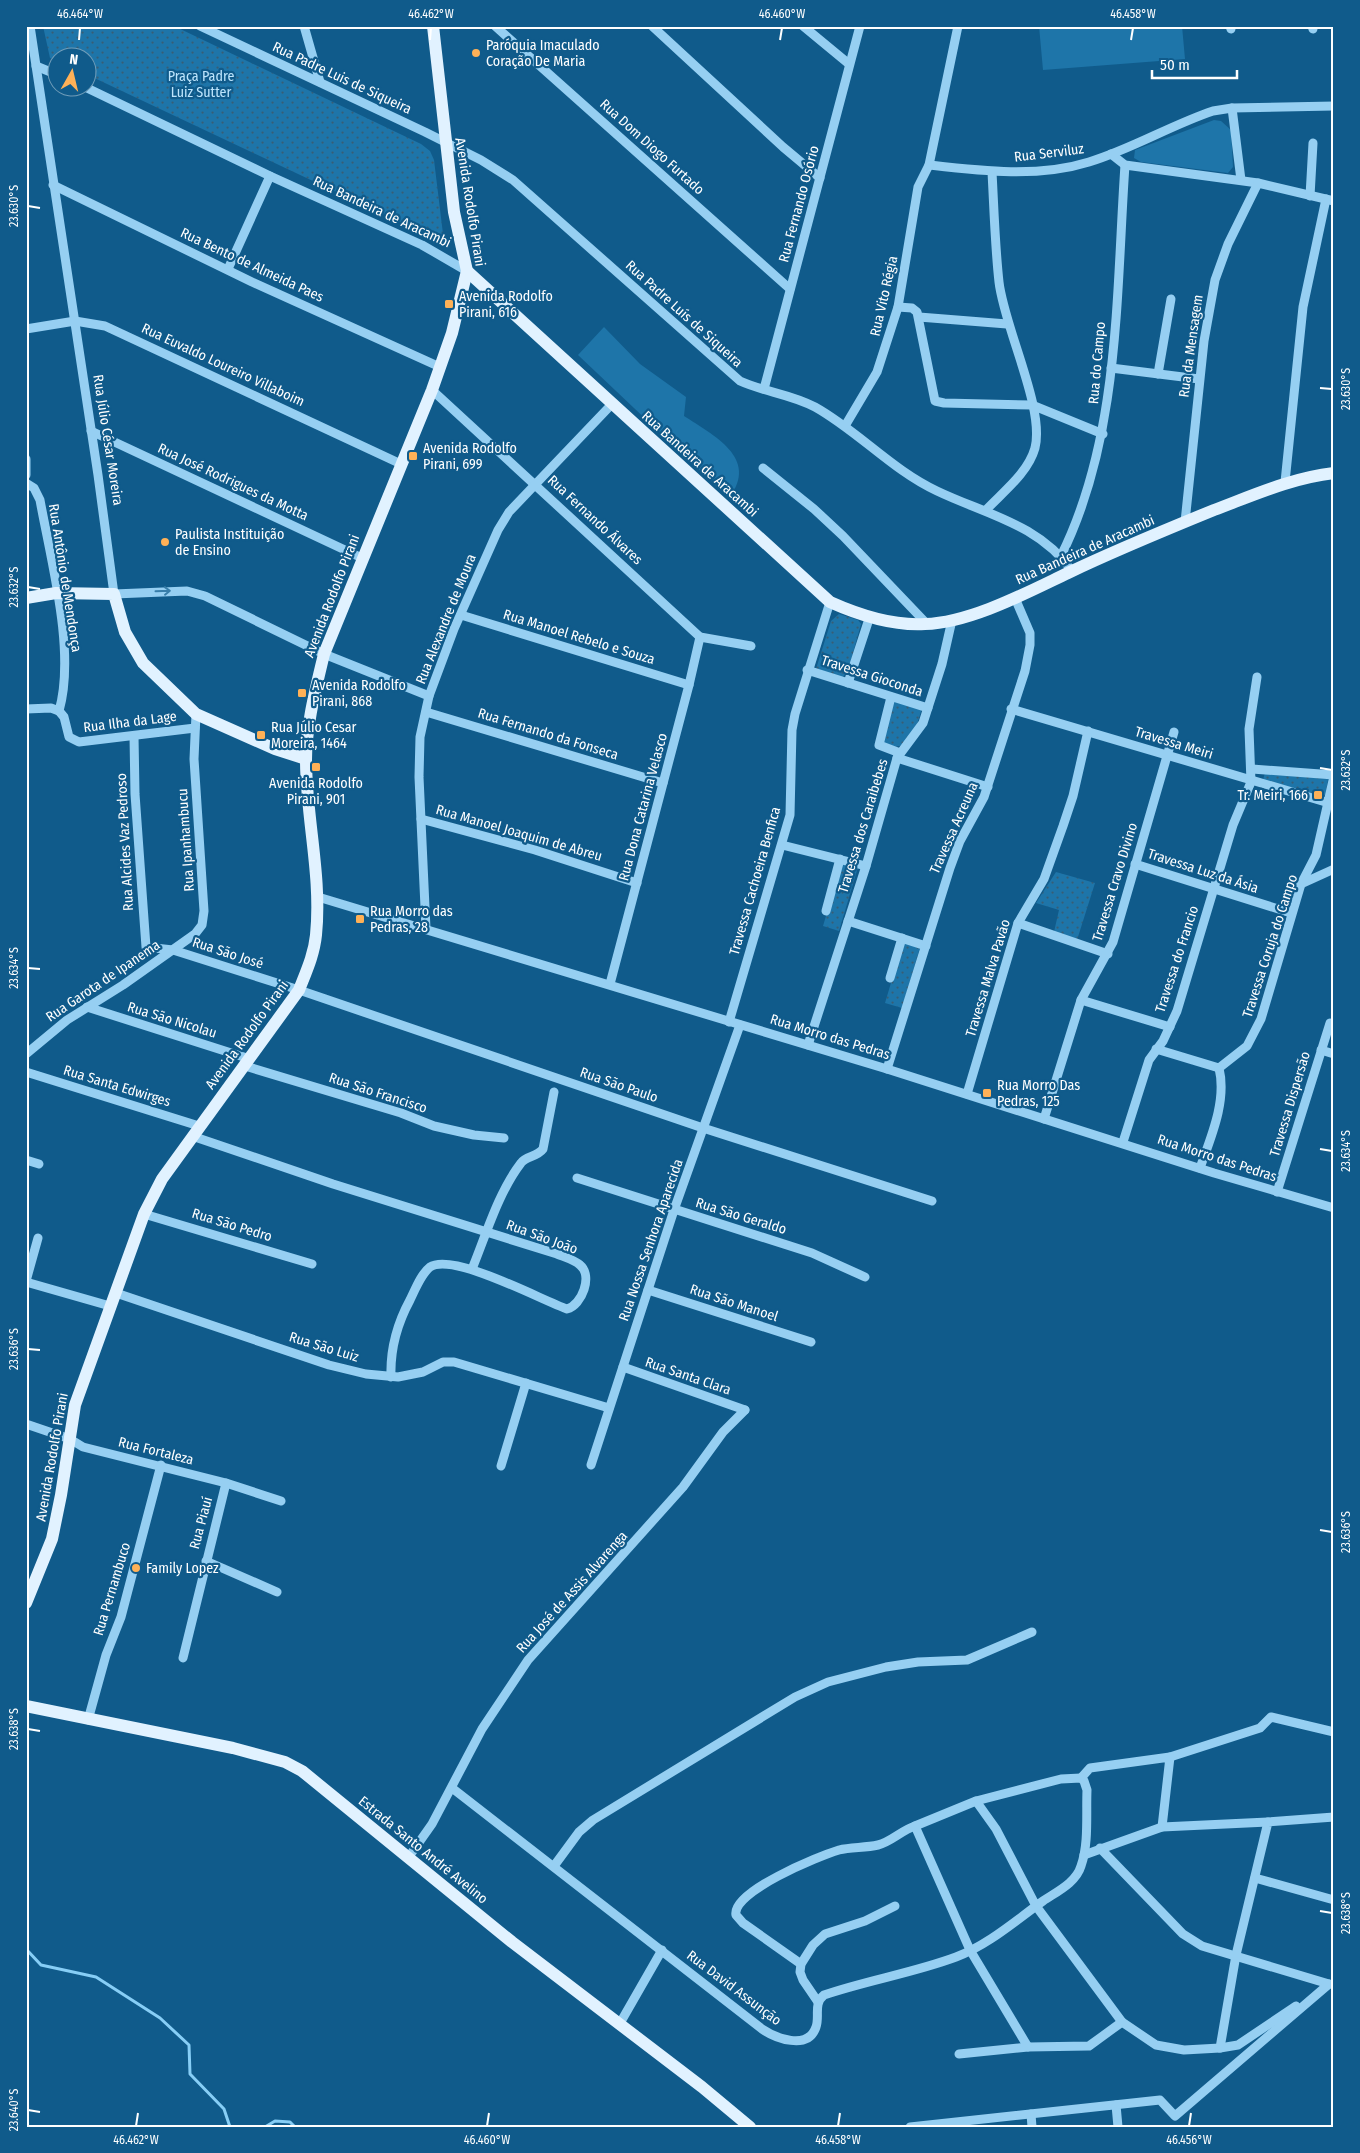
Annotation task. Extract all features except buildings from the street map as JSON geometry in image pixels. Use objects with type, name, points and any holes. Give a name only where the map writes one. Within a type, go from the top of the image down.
[{"type":"main road","name":"Avenida Rodolfo Pirani","points":[[26,1603],[52,1539],[75,1405],[144,1214],[162,1179],[300,990],[312,958],[316,936],[318,897],[306,759],[311,716],[324,654],[432,390],[457,314],[467,271],[454,212],[433,26]]},
{"type":"main road","name":"Rua Bandeira de Aracambi","points":[[467,271],[830,602],[892,622],[927,624],[952,620],[1015,598],[1185,522],[1285,482],[1334,473]]},
{"type":"main road","points":[[26,598],[56,593],[114,594]]},
{"type":"main road","name":"Rua Júlio César Moreira","points":[[114,594],[125,632],[143,664],[196,714],[275,749],[306,759]]},
{"type":"main road","name":"Estrada Santo André Avelino","points":[[26,1706],[233,1748],[285,1762],[322,1786],[408,1858],[619,2025],[702,2087],[750,2127]]},
{"type":"street","name":"Rua Júlio César Moreira","points":[[30,26],[29,41],[36,66],[114,594]]},
{"type":"street","name":"Rua Padre Luis de Siqueira","points":[[200,26],[446,142]]},
{"type":"street","points":[[304,26],[320,82]]},
{"type":"street","name":"Rua Dom Diogo Furtado","points":[[495,26],[790,289]]},
{"type":"street","points":[[652,26],[783,147],[820,178]]},
{"type":"street","points":[[803,26],[849,64]]},
{"type":"street","name":"Rua Fernando Osório","points":[[764,389],[860,26]]},
{"type":"street","points":[[929,165],[958,26]]},
{"type":"street","points":[[36,66],[48,71]]},
{"type":"street","name":"Rua Bandeira de Aracambi","points":[[98,93],[270,176],[422,245],[467,271]]},
{"type":"street","name":"Rua Serviluz","points":[[929,165],[992,172],[1055,169],[1088,163],[1199,116],[1232,108],[1334,106]]},
{"type":"street","points":[[1232,108],[1241,180]]},
{"type":"street","name":"Rua Padre Luís de Siqueira","points":[[446,142],[514,180],[732,375],[751,386],[803,401],[845,426],[916,479],[936,491],[1009,521],[1061,556],[1072,571]]},
{"type":"street","points":[[1310,196],[1313,143]]},
{"type":"street","points":[[1111,154],[1124,165],[1241,180],[1330,200],[1303,307],[1285,482]]},
{"type":"street","name":"Rua Vito Régia","points":[[845,426],[877,372],[898,307],[918,187],[929,165]]},
{"type":"street","name":"Rua do Campo","points":[[1061,556],[1075,527],[1103,434],[1111,368],[1124,165]]},
{"type":"street","points":[[986,510],[1019,476],[1031,457],[1036,433],[1032,405],[1007,324],[999,282],[992,172]]},
{"type":"street","points":[[228,269],[270,176]]},
{"type":"street","name":"Rua da Mensagem","points":[[1185,522],[1199,379],[1218,266],[1258,183]]},
{"type":"street","name":"Rua Bento de Almeida Paes","points":[[53,185],[228,269],[440,367]]},
{"type":"street","points":[[1158,374],[1171,298]]},
{"type":"street","points":[[898,307],[915,310],[919,317],[936,401],[944,403],[1032,405],[1103,434]]},
{"type":"street","points":[[919,317],[1007,324]]},
{"type":"street","name":"Rua Euvaldo Loureiro Villaboim","points":[[26,329],[75,321],[105,326],[401,464]]},
{"type":"street","points":[[1111,368],[1199,379]]},
{"type":"street","name":"Rua Fernando Álvares","points":[[432,390],[700,637]]},
{"type":"street","name":"Rua Alexandre de Moura","points":[[426,929],[418,758],[429,696],[460,614],[498,530],[509,512],[612,404]]},
{"type":"street","name":"Rua José Rodrigues da Motta","points":[[91,431],[362,558]]},
{"type":"street","points":[[26,459],[26,475]]},
{"type":"street","points":[[763,468],[814,509],[843,536],[927,624]]},
{"type":"street","name":"Rua Antônio de Mendonça","points":[[26,483],[34,488],[40,500],[56,593],[64,650],[63,697],[59,711]]},
{"type":"street","points":[[114,594],[187,591],[205,596],[324,654],[429,696]]},
{"type":"street","name":"Travessa Acreuna","points":[[887,1069],[957,850],[988,787],[1011,709],[1025,671],[1030,645],[1030,633],[1015,598]]},
{"type":"street","name":"Travessa Cachoeira Benfica","points":[[729,1022],[790,816],[792,798],[792,730],[807,670],[830,602]]},
{"type":"street","name":"Rua Manoel Rebelo e Souza","points":[[460,614],[689,685]]},
{"type":"street","points":[[848,683],[870,616]]},
{"type":"street","name":"Travessa dos Caraibebes","points":[[808,1045],[866,866],[899,756],[915,736],[928,708],[952,620]]},
{"type":"street","points":[[700,637],[751,646]]},
{"type":"street","name":"Rua Dona Catarina Velasco","points":[[610,984],[700,637]]},
{"type":"street","name":"Travessa Gioconda","points":[[807,670],[928,708]]},
{"type":"street","points":[[1251,782],[1249,729],[1257,677]]},
{"type":"street","points":[[891,697],[879,745],[899,756],[988,787]]},
{"type":"street","points":[[26,709],[50,708],[59,711]]},
{"type":"street","name":"Travessa Meiri","points":[[1011,709],[1251,782],[1329,803]]},
{"type":"street","name":"Rua Ilha da Lage","points":[[59,711],[64,717],[69,737],[72,740],[85,742],[195,728]]},
{"type":"street","name":"Rua Fernando da Fonseca","points":[[426,712],[663,783]]},
{"type":"street","name":"Rua Ipanhambucu","points":[[173,950],[199,930],[204,911],[194,759],[196,714]]},
{"type":"street","name":"Travessa Malva Pavão","points":[[967,1094],[1018,923],[1044,879],[1073,796],[1088,732]]},
{"type":"street","name":"Travessa Cravo Divino","points":[[1044,1119],[1081,1000],[1086,988],[1108,954],[1174,732]]},
{"type":"street","name":"Rua Alcides Vaz Pedroso","points":[[134,736],[135,794],[146,947]]},
{"type":"street","points":[[1252,769],[1334,776]]},
{"type":"street","name":"Travessa Coruja do Campo","points":[[1219,1068],[1247,1046],[1255,1034],[1291,913],[1301,884],[1316,854],[1334,776]]},
{"type":"street","name":"Travessa do Francio","points":[[1123,1142],[1149,1060],[1170,1027],[1214,890],[1235,817],[1251,782]]},
{"type":"street","name":"Rua Manoel Joaquim de Abreu","points":[[421,820],[535,850],[637,883]]},
{"type":"street","points":[[782,845],[866,866]]},
{"type":"street","points":[[826,911],[840,858]]},
{"type":"street","name":"Travessa Luz da Ásia","points":[[1135,864],[1291,913]]},
{"type":"street","points":[[1301,884],[1334,869]]},
{"type":"street","name":"Rua Morro das Pedras","points":[[318,897],[610,984],[1123,1142],[1277,1192],[1334,1208]]},
{"type":"street","points":[[848,921],[926,946]]},
{"type":"street","points":[[1018,923],[1108,954]]},
{"type":"street","points":[[890,978],[902,938]]},
{"type":"street","name":"Rua São José","points":[[146,947],[173,950],[300,990]]},
{"type":"street","name":"Rua Garota de Ipanema","points":[[26,1054],[66,1020],[123,985],[173,950]]},
{"type":"street","name":"Rua São Paulo","points":[[300,990],[703,1128],[932,1201]]},
{"type":"street","points":[[1081,1000],[1170,1027]]},
{"type":"street","name":"Rua São Nicolau","points":[[87,1007],[247,1063]]},
{"type":"street","name":"Travessa Dispersão","points":[[1277,1192],[1330,1023]]},
{"type":"street","name":"Rua Nossa Senhora Aparecida","points":[[591,1465],[674,1210],[740,1025]]},
{"type":"street","points":[[1156,1049],[1219,1068],[1222,1084],[1216,1120],[1200,1168]]},
{"type":"street","points":[[1321,1050],[1334,1054]]},
{"type":"street","name":"Rua São Francisco","points":[[247,1063],[401,1113],[434,1126],[474,1135],[504,1138]]},
{"type":"street","name":"Rua Santa Edwirges","points":[[26,1072],[196,1131]]},
{"type":"street","points":[[472,1269],[510,1181],[523,1161],[539,1155],[543,1149],[554,1092]]},
{"type":"street","name":"Rua São João","points":[[196,1131],[333,1184],[557,1254],[580,1265],[586,1274],[582,1293],[576,1304],[567,1309],[472,1269],[440,1263],[430,1267],[401,1316],[393,1344],[391,1377]]},
{"type":"street","points":[[26,1160],[39,1164]]},
{"type":"street","name":"Rua São Geraldo","points":[[577,1178],[812,1253],[864,1278]]},
{"type":"street","name":"Rua São Pedro","points":[[144,1214],[312,1264]]},
{"type":"street","points":[[38,1238],[26,1282],[110,1306]]},
{"type":"street","name":"Rua São Manoel","points":[[648,1290],[811,1342]]},
{"type":"street","name":"Rua São Luiz","points":[[116,1293],[329,1365],[391,1377],[412,1375],[449,1362],[608,1408]]},
{"type":"street","name":"Rua Santa Clara","points":[[623,1367],[745,1410]]},
{"type":"street","points":[[501,1466],[526,1383]]},
{"type":"street","name":"Rua José de Assis Alvarenga","points":[[408,1858],[432,1824],[482,1729],[528,1660],[683,1486],[723,1432],[745,1410]]},
{"type":"street","name":"Rua Fortaleza","points":[[26,1424],[70,1439],[82,1447],[161,1465],[226,1483],[281,1502]]},
{"type":"street","name":"Rua Pernambuco","points":[[88,1720],[106,1654],[121,1617],[161,1465]]},
{"type":"street","name":"Rua Piauí","points":[[183,1658],[226,1483]]},
{"type":"street","points":[[206,1561],[278,1592]]},
{"type":"street","points":[[554,1866],[579,1832],[592,1820],[795,1697],[828,1682],[886,1667],[918,1662],[966,1660],[1032,1632]]},
{"type":"street","points":[[801,1964],[743,1923],[736,1915],[737,1905],[747,1894],[794,1870],[840,1850],[879,1845],[915,1826],[976,1801],[1061,1779],[1080,1778],[1090,1768],[1170,1757],[1260,1728],[1271,1717],[1334,1732]]},
{"type":"street","points":[[1162,1827],[1170,1757]]},
{"type":"street","points":[[895,1906],[865,1921],[824,1934],[812,1945],[801,1964],[803,1980],[818,2002],[824,1995],[832,1992],[915,1970],[970,1950],[1009,1927],[1072,1880],[1082,1866],[1084,1855],[1087,1790],[1084,1781],[1080,1778]]},
{"type":"street","name":"Rua David Assunção","points":[[452,1788],[762,2029],[781,2040],[801,2039],[812,2033],[816,2028],[818,2002]]},
{"type":"street","points":[[976,1801],[996,1829],[1036,1906],[1122,2022],[1156,2045],[1184,2050],[1238,2045],[1331,1981]]},
{"type":"street","points":[[1084,1855],[1162,1827],[1334,1817]]},
{"type":"street","points":[[1220,2048],[1236,1955],[1268,1822]]},
{"type":"street","points":[[915,1826],[970,1950],[1028,2048]]},
{"type":"street","points":[[1100,1848],[1183,1934],[1202,1946],[1331,1981]]},
{"type":"street","points":[[1255,1878],[1334,1900]]},
{"type":"street","points":[[619,2025],[662,1950]]},
{"type":"street","points":[[910,2127],[1160,2100],[1175,2116],[1331,1981]]},
{"type":"street","points":[[958,2054],[1028,2048],[1089,2046],[1122,2022]]},
{"type":"street","points":[[1116,2105],[1118,2127]]},
{"type":"street","points":[[1031,2114],[1032,2127]]},
{"type":"green space","name":"Praça Padre Luiz Sutter","points":[[43,26],[174,26],[421,144],[430,151],[434,160],[443,234],[438,239],[434,238],[98,80],[98,48],[48,49]]},
{"type":"green space","points":[[1039,26],[1182,26],[1185,59],[1043,70]]},
{"type":"green space","points":[[1214,120],[1221,121],[1231,130],[1233,167],[1228,173],[1141,162],[1134,158],[1135,150]]},
{"type":"green space","points":[[604,327],[640,364],[686,397],[684,416],[708,431],[729,449],[736,459],[739,471],[737,484],[729,498],[578,355]]},
{"type":"green space","points":[[839,614],[858,620],[861,624],[848,671],[842,678],[816,669],[831,621]]},
{"type":"green space","points":[[894,701],[922,708],[916,728],[904,745],[895,747],[882,743]]},
{"type":"green space","points":[[1265,773],[1328,779],[1326,794],[1322,797],[1262,783]]},
{"type":"green space","points":[[842,862],[858,867],[839,931],[823,926]]},
{"type":"green space","points":[[1056,872],[1095,883],[1077,940],[1054,932],[1059,910],[1036,903]]},
{"type":"green space","points":[[904,939],[921,944],[902,1008],[885,1003]]},
{"type":"waterway","points":[[26,1949],[41,1965],[96,1977],[160,2018],[189,2045],[190,2074],[224,2109],[230,2127]]},
{"type":"waterway","points":[[265,2127],[275,2121],[290,2122],[295,2127]]},
{"type":"place","name":"Paróquia Imaculado Coração De Maria","points":[[476,53]]},
{"type":"place","name":"Avenida Rodolfo Pirani, 616","points":[[449,304]]},
{"type":"place","name":"Avenida Rodolfo Pirani, 699","points":[[413,456]]},
{"type":"place","name":"Paulista Instituição de Ensino","points":[[165,542]]},
{"type":"place","name":"Avenida Rodolfo Pirani, 868","points":[[302,693]]},
{"type":"place","name":"Rua Júlio Cesar Moreira, 1464","points":[[261,735]]},
{"type":"place","name":"Avenida Rodolfo Pirani, 901","points":[[316,767]]},
{"type":"place","name":"Tr. Meiri, 166","points":[[1318,795]]},
{"type":"place","name":"Rua Morro das Pedras, 28","points":[[360,919]]},
{"type":"place","name":"Rua Morro Das Pedras, 125","points":[[987,1093]]},
{"type":"place","name":"Family Lopez","points":[[136,1568]]}]
